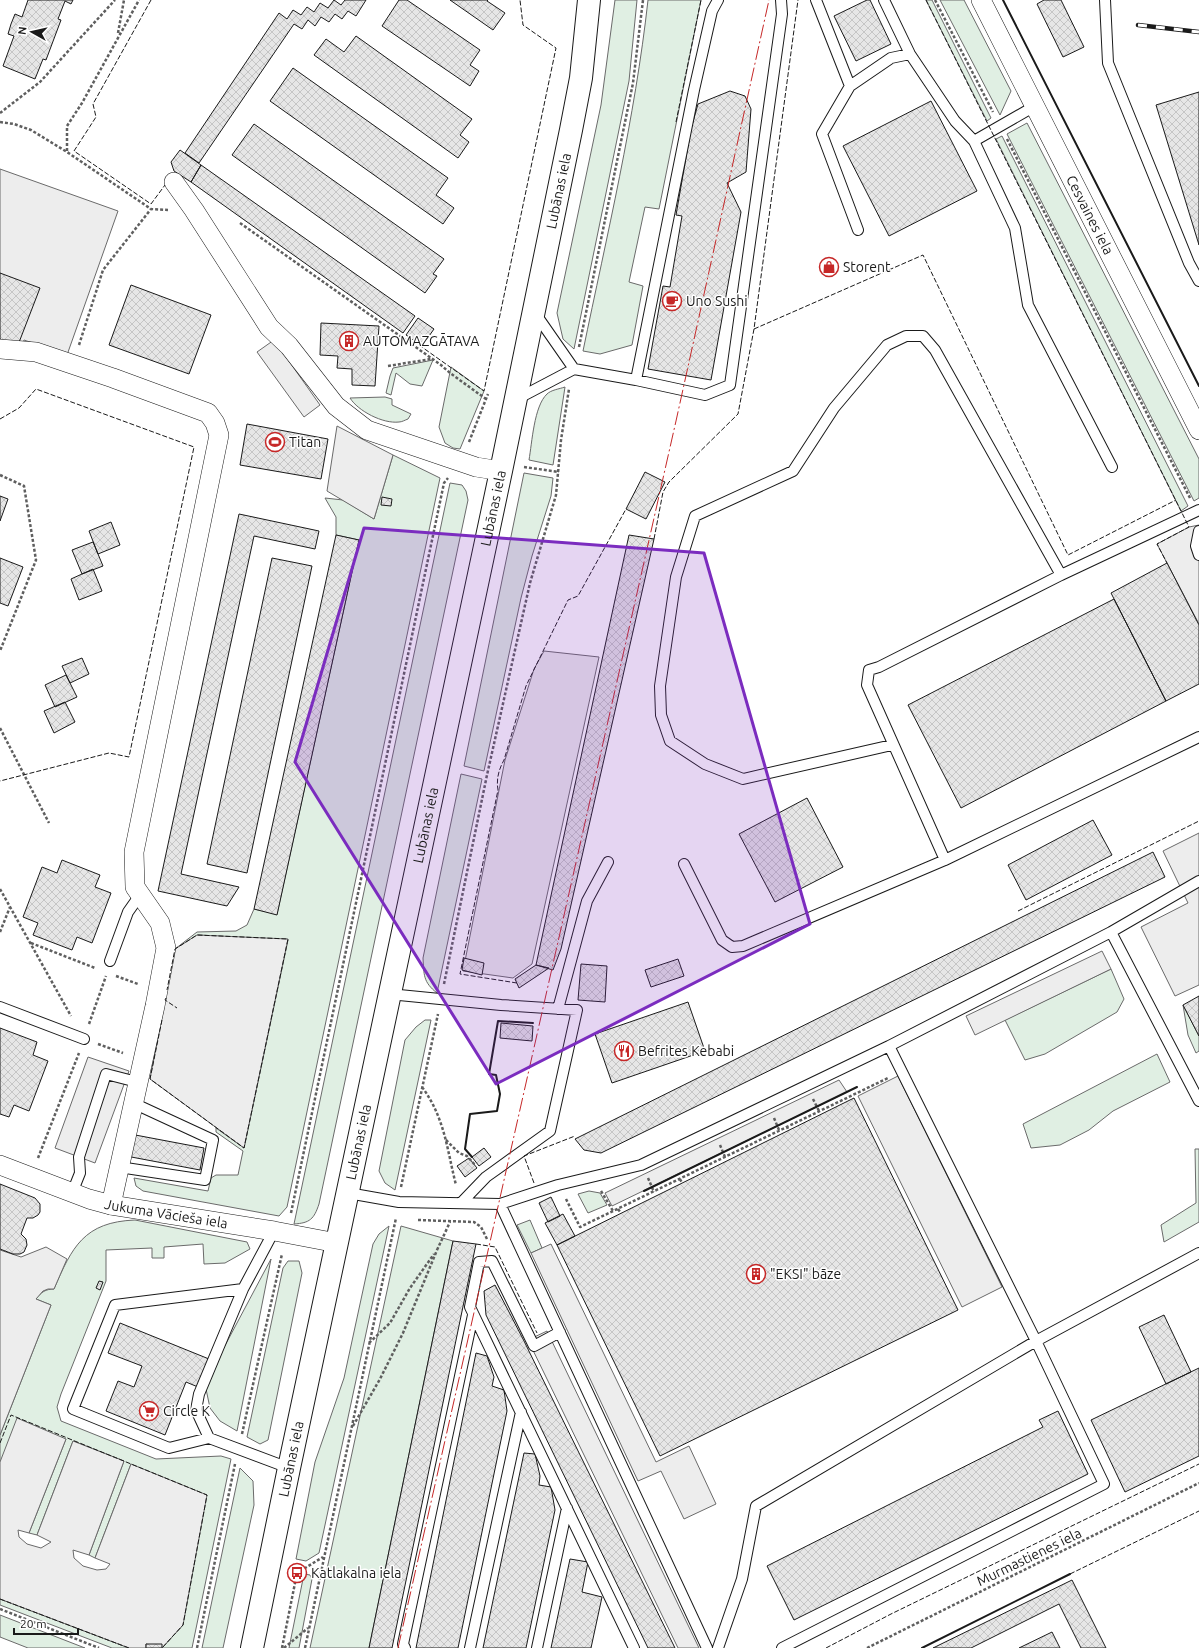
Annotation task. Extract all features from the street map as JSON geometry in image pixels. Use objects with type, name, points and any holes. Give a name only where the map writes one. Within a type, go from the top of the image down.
[{"type":"main road","name":"Lubānas iela","points":[[252,1648],[288,1468],[348,1192],[534,312],[581,78],[589,0]]},
{"type":"street","name":"Cesvaines iela","points":[[981,0],[1199,430]]},
{"type":"street","points":[[174,182],[194,210],[269,327],[288,346],[336,406],[367,430],[476,467],[501,471]]},
{"type":"street","points":[[0,350],[36,352],[114,378],[208,413],[215,422],[219,435],[134,852],[135,887],[160,923],[166,948],[155,1006],[132,1103],[111,1205]]},
{"type":"street","name":"Jukuma Vācieša iela","points":[[0,1165],[89,1200],[337,1243]]},
{"type":"lane","points":[[636,380],[694,90],[712,11],[718,0]]},
{"type":"lane","points":[[516,400],[574,369],[706,395],[730,385],[782,14],[781,0]]},
{"type":"lane","points":[[816,0],[850,86]]},
{"type":"lane","points":[[884,0],[910,54],[955,121],[974,141],[1015,228],[1028,305],[1112,467]]},
{"type":"lane","points":[[1105,0],[1108,62],[1189,262],[1199,281]]},
{"type":"lane","points":[[858,230],[822,134],[850,86],[891,58],[910,54]]},
{"type":"lane","points":[[974,141],[1035,106]]},
{"type":"lane","points":[[534,312],[574,369]]},
{"type":"lane","points":[[892,745],[743,779],[705,764],[670,741],[660,715],[660,686],[676,577],[695,516],[793,471],[834,408],[888,346],[906,336],[923,336],[935,350],[1061,575]]},
{"type":"lane","points":[[944,860],[892,745],[867,685],[869,670],[879,667],[1061,575],[1198,511]]},
{"type":"lane","points":[[1199,531],[1196,546],[1199,555]]},
{"type":"lane","points":[[684,864],[722,940],[732,947],[743,946],[944,860],[1199,738]]},
{"type":"lane","points":[[558,1009],[587,901],[608,862]]},
{"type":"lane","points":[[348,1192],[399,1202],[500,1204],[558,1185],[641,1165],[889,1046],[1111,932],[1199,881]]},
{"type":"lane","points":[[110,961],[128,912],[140,895]]},
{"type":"lane","points":[[1111,932],[1199,1101]]},
{"type":"lane","points":[[390,994],[441,1000],[577,1010],[550,1131],[486,1177],[461,1203]]},
{"type":"lane","points":[[0,1007],[84,1039]]},
{"type":"lane","points":[[782,1648],[1104,1484],[1036,1341],[889,1046]]},
{"type":"lane","points":[[72,1193],[80,1173],[79,1157],[106,1074],[137,1082]]},
{"type":"lane","points":[[119,1167],[205,1180],[213,1140],[132,1103]]},
{"type":"lane","points":[[500,1204],[707,1648]]},
{"type":"lane","points":[[209,1438],[196,1410],[199,1394],[243,1289],[280,1232]]},
{"type":"lane","points":[[718,1648],[742,1579],[756,1506],[1036,1341],[1199,1252]]},
{"type":"lane","points":[[560,1332],[534,1346],[492,1262],[479,1262],[470,1307],[634,1648]]},
{"type":"lane","points":[[243,1289],[115,1305],[73,1409],[169,1448],[209,1438],[288,1468]]},
{"type":"lane","points":[[405,1648],[402,1644],[473,1314]]},
{"type":"lane","points":[[470,1648],[521,1412]]},
{"type":"lane","points":[[537,1648],[567,1508]]},
{"type":"path","points":[[0,113],[40,82],[114,0]]},
{"type":"path","points":[[118,36],[124,0]]},
{"type":"path","points":[[67,152],[67,126],[82,104],[138,0]]},
{"type":"path","points":[[935,0],[1198,511]]},
{"type":"path","points":[[305,1648],[396,1219],[487,775],[536,558],[556,495],[561,440],[574,369],[633,82],[644,1]]},
{"type":"path","points":[[0,122],[14,124],[31,130],[67,152],[151,209],[194,210]]},
{"type":"path","points":[[73,365],[103,270],[151,209]]},
{"type":"path","points":[[240,223],[432,358],[486,399]]},
{"type":"path","points":[[388,366],[432,358]]},
{"type":"path","points":[[197,1648],[238,1449],[280,1232],[444,483],[460,462],[488,394]]},
{"type":"path","points":[[526,466],[559,472]]},
{"type":"path","points":[[0,475],[24,486],[36,560],[0,651]]},
{"type":"path","points":[[0,728],[49,823]]},
{"type":"path","points":[[0,889],[84,1039],[142,1060]]},
{"type":"path","points":[[0,932],[10,907]]},
{"type":"path","points":[[31,1177],[84,1039],[110,961]]},
{"type":"path","points":[[558,1185],[580,1227],[902,1071]]},
{"type":"path","points":[[422,1087],[442,1124],[461,1203]]},
{"type":"path","points":[[815,1103],[819,1111]]},
{"type":"path","points":[[776,1122],[779,1130]]},
{"type":"path","points":[[787,1126],[788,1130]]},
{"type":"path","points":[[446,1140],[460,1153],[467,1156],[486,1177]]},
{"type":"path","points":[[722,1149],[725,1157]]},
{"type":"path","points":[[710,1164],[711,1168]]},
{"type":"path","points":[[680,1179],[682,1183]]},
{"type":"path","points":[[650,1182],[654,1192]]},
{"type":"path","points":[[618,1209],[621,1213]]},
{"type":"path","points":[[396,1219],[404,1220]]},
{"type":"path","points":[[411,1220],[474,1222],[481,1227],[487,1238]]},
{"type":"path","points":[[351,1428],[380,1379],[403,1333],[450,1222]]},
{"type":"path","points":[[369,1344],[390,1323],[410,1288],[437,1250]]},
{"type":"path","name":"Murmastienes iela","points":[[867,1648],[1199,1483]]},
{"type":"path","points":[[283,1648],[297,1573],[323,1558]]},
{"type":"path","points":[[0,1609],[99,1648]]},
{"type":"path","points":[[283,1648],[309,1627]]},
{"type":"highlighted area","points":[[364,528],[704,553],[810,924],[496,1084],[295,762]]},
{"type":"green space","points":[[615,0],[637,0],[629,81],[574,349],[563,339],[557,313],[601,105]]},
{"type":"green space","points":[[648,0],[701,0],[659,209],[645,207],[629,282],[643,286],[632,345],[600,354],[583,351],[628,132],[636,88]]},
{"type":"green space","points":[[926,0],[932,0],[991,118],[987,121]]},
{"type":"green space","points":[[940,0],[964,0],[1011,91],[1000,115]]},
{"type":"green space","points":[[1027,123],[1199,459],[1199,498],[1194,501],[1007,134]]},
{"type":"green space","points":[[1002,136],[1188,506],[1181,511],[996,139]]},
{"type":"green space","points":[[433,360],[422,386],[410,384],[396,373],[391,395],[386,393],[393,368]]},
{"type":"green space","points":[[451,367],[484,391],[460,449],[453,448],[445,443],[439,427]]},
{"type":"green space","points":[[565,387],[553,465],[529,460],[534,425],[539,407],[547,394]]},
{"type":"green space","points":[[385,397],[392,399],[392,405],[411,414],[408,419],[400,422],[393,422],[379,419],[359,408],[350,398]]},
{"type":"green space","points":[[393,455],[440,478],[287,1207],[279,1216],[143,1191],[136,1186],[134,1178],[208,1191],[211,1178],[216,1175],[238,1175],[243,1151],[216,1132],[216,1128],[244,1148],[288,940],[198,935],[175,949],[197,932],[236,931],[247,925],[254,909],[277,914],[359,540],[336,535],[336,517],[325,498],[343,500],[374,519]]},
{"type":"green space","points":[[524,473],[553,478],[551,496],[532,556],[521,598],[484,771],[464,766]]},
{"type":"green space","points":[[450,483],[462,485],[466,491],[468,500],[319,1204],[311,1219],[304,1223],[294,1224]]},
{"type":"green space","points":[[461,774],[482,779],[437,993],[432,989],[425,978],[423,958]]},
{"type":"green space","points":[[1111,969],[1124,999],[1117,1012],[1045,1054],[1025,1060],[1005,1020]]},
{"type":"green space","points":[[1183,1005],[1199,1036],[1199,1051],[1196,1053],[1188,1035]]},
{"type":"green space","points":[[425,1020],[431,1020],[395,1190],[385,1183],[379,1171],[405,1040],[416,1027]]},
{"type":"green space","points":[[1157,1054],[1170,1082],[1113,1111],[1089,1130],[1060,1145],[1031,1148],[1023,1124]]},
{"type":"green space","points":[[1195,1149],[1199,1149],[1199,1222],[1164,1242],[1161,1225],[1196,1203]]},
{"type":"green space","points":[[589,1191],[600,1193],[607,1205],[588,1213],[578,1194]]},
{"type":"green space","points":[[135,1220],[247,1242],[250,1249],[225,1263],[204,1264],[203,1244],[164,1247],[164,1258],[152,1258],[152,1248],[106,1250],[106,1281],[57,1407],[61,1421],[156,1459],[221,1456],[231,1459],[192,1648],[162,1648],[183,1625],[131,1464],[95,1558],[89,1555],[124,1461],[73,1441],[37,1535],[29,1533],[66,1439],[0,1462],[0,1435],[51,1305],[36,1299],[44,1291],[54,1289],[74,1249],[92,1232],[103,1226]]},
{"type":"green space","points":[[530,1220],[542,1248],[531,1253],[517,1225]]},
{"type":"green space","points":[[389,1226],[319,1553],[306,1561],[296,1559],[315,1462],[344,1378],[373,1244],[379,1234]]},
{"type":"green space","points":[[401,1226],[453,1241],[369,1648],[310,1648]]},
{"type":"green space","points":[[271,1259],[237,1431],[220,1421],[210,1408],[206,1389],[212,1370]]},
{"type":"green space","points":[[288,1261],[299,1261],[302,1273],[268,1440],[260,1444],[247,1437],[283,1268]]},
{"type":"green space","points":[[240,1468],[253,1481],[254,1505],[223,1648],[202,1648]]},
{"type":"green space","points":[[304,1574],[310,1575],[312,1579],[299,1648],[289,1648]]},
{"type":"green space","points":[[0,1599],[129,1648],[112,1648],[0,1605]]},
{"type":"green space","points":[[0,1615],[85,1648],[28,1648],[0,1637]]},
{"type":"shaded area","points":[[0,169],[118,211],[67,355],[24,340],[20,351],[0,343]]},
{"type":"shaded area","points":[[274,340],[320,405],[304,417],[257,352]]},
{"type":"shaded area","points":[[337,426],[393,455],[374,519],[327,491]]},
{"type":"shaded area","points":[[1199,525],[1199,624],[1157,544],[1189,527]]},
{"type":"shaded area","points":[[544,651],[599,657],[532,964],[513,978],[463,971],[505,760],[534,669]]},
{"type":"shaded area","points":[[1199,833],[1199,985],[1175,996],[1141,927],[1188,903],[1163,851]]},
{"type":"shaded area","points":[[197,935],[288,939],[244,1148],[150,1079],[175,949]]},
{"type":"shaded area","points":[[1102,951],[1111,969],[975,1035],[966,1016]]},
{"type":"shaded area","points":[[88,1057],[129,1071],[95,1163],[55,1148]]},
{"type":"shaded area","points":[[898,1076],[1002,1287],[962,1307],[858,1096]]},
{"type":"shaded area","points":[[839,1080],[847,1092],[612,1206],[605,1193]]},
{"type":"shaded area","points":[[551,1244],[656,1462],[689,1446],[716,1504],[684,1519],[661,1471],[638,1481],[531,1253]]},
{"type":"shaded area","points":[[46,1247],[67,1259],[54,1289],[43,1291],[36,1299],[51,1305],[0,1435],[0,1250],[21,1257]]},
{"type":"shaded area","points":[[547,1331],[699,1648],[678,1648],[528,1340]]},
{"type":"shaded area","points":[[17,1418],[66,1439],[29,1533],[18,1530],[19,1537],[27,1544],[41,1548],[51,1542],[37,1535],[73,1441],[124,1461],[89,1555],[73,1550],[74,1558],[83,1566],[97,1570],[106,1569],[110,1564],[95,1558],[131,1464],[207,1495],[183,1625],[162,1648],[146,1644],[146,1648],[129,1648],[0,1599],[0,1462]]},
{"type":"building","points":[[28,0],[73,0],[71,4],[65,1],[58,19],[61,20],[46,60],[43,59],[35,79],[3,66],[14,36],[8,34],[11,24],[15,14],[22,17]]},
{"type":"building","points":[[334,0],[341,5],[345,0],[366,0],[356,16],[348,11],[342,19],[335,14],[329,22],[321,17],[315,26],[308,20],[302,29],[294,24],[199,163],[185,153],[279,13],[287,19],[293,10],[301,15],[307,7],[314,12],[320,3],[328,8]]},
{"type":"building","points":[[399,0],[407,0],[480,50],[470,65],[479,71],[470,86],[382,26]]},
{"type":"building","points":[[450,0],[488,0],[487,1],[505,13],[493,30]]},
{"type":"building","points":[[867,0],[870,0],[891,44],[856,61],[834,16]]},
{"type":"building","points":[[1044,0],[1061,0],[1084,47],[1063,57],[1037,4]]},
{"type":"building","points":[[356,36],[472,119],[460,135],[469,142],[458,158],[314,55],[326,39],[344,52]]},
{"type":"building","points":[[293,68],[448,178],[436,195],[454,208],[443,224],[270,101]]},
{"type":"building","points":[[730,91],[745,96],[751,109],[746,172],[727,183],[741,212],[711,380],[648,369],[663,286],[670,287],[682,216],[676,215],[691,129],[698,104]]},
{"type":"building","points":[[1199,92],[1199,245],[1156,105]]},
{"type":"building","points":[[931,101],[977,191],[889,236],[843,146]]},
{"type":"building","points":[[254,124],[444,259],[433,274],[437,276],[425,293],[232,155]]},
{"type":"building","points":[[180,150],[201,165],[191,182],[174,171],[171,162]]},
{"type":"building","points":[[201,165],[415,316],[403,333],[191,182]]},
{"type":"building","points":[[0,273],[40,288],[18,345],[0,339]]},
{"type":"building","points":[[131,285],[211,315],[189,374],[109,345]]},
{"type":"building","points":[[418,318],[434,329],[422,346],[406,335]]},
{"type":"building","name":"AUTOMAZGĀTAVA","points":[[321,323],[379,326],[375,386],[352,385],[352,369],[337,368],[338,356],[320,355]]},
{"type":"building","points":[[247,424],[328,439],[321,479],[240,465]]},
{"type":"building","points":[[645,472],[665,482],[646,519],[626,509]]},
{"type":"building","points":[[0,496],[8,499],[0,521]]},
{"type":"building","points":[[382,497],[392,499],[391,506],[381,505]]},
{"type":"building","points":[[239,514],[319,531],[315,549],[254,536],[181,874],[239,887],[227,906],[158,891]]},
{"type":"building","points":[[111,522],[120,545],[98,554],[89,531]]},
{"type":"building","points":[[336,535],[359,540],[277,915],[254,909]]},
{"type":"building","points":[[629,535],[654,539],[561,949],[553,970],[536,965]]},
{"type":"building","points":[[93,542],[103,566],[82,574],[72,550]]},
{"type":"building","points":[[0,558],[23,567],[8,606],[0,603]]},
{"type":"building","points":[[272,558],[312,566],[247,873],[207,864]]},
{"type":"building","points":[[1167,563],[1199,625],[1199,684],[1166,701],[1111,593]]},
{"type":"building","points":[[93,569],[102,591],[79,600],[71,579]]},
{"type":"building","points":[[1114,599],[1166,701],[961,808],[908,705]]},
{"type":"building","points":[[82,658],[89,674],[70,683],[62,666]]},
{"type":"building","points":[[66,675],[77,697],[55,707],[45,685]]},
{"type":"building","points":[[65,702],[75,722],[54,733],[44,711]]},
{"type":"building","points":[[807,798],[843,867],[775,902],[739,834]]},
{"type":"building","points":[[1093,820],[1112,855],[1026,900],[1008,865]]},
{"type":"building","points":[[1153,852],[1165,877],[601,1153],[584,1150],[575,1139]]},
{"type":"building","points":[[62,860],[100,875],[95,887],[111,893],[92,943],[77,937],[72,950],[33,935],[38,923],[23,917],[42,867],[57,873]]},
{"type":"building","points":[[464,958],[484,963],[482,975],[462,970]]},
{"type":"building","points":[[678,959],[684,976],[651,987],[645,970]]},
{"type":"building","points":[[581,964],[607,966],[605,1002],[578,1000]]},
{"type":"building","points":[[536,965],[549,968],[519,988],[515,979]]},
{"type":"building","points":[[1199,996],[1199,1036],[1183,1005]]},
{"type":"building","points":[[688,1002],[705,1051],[612,1083],[595,1034]]},
{"type":"building","points":[[501,1023],[533,1026],[532,1041],[500,1038]]},
{"type":"building","points":[[0,1028],[37,1042],[33,1055],[48,1061],[29,1111],[14,1105],[9,1117],[0,1114]]},
{"type":"building","name":"\"EKSI\" bāze","points":[[854,1098],[958,1310],[660,1456],[557,1245]]},
{"type":"building","points":[[130,1134],[204,1148],[200,1170],[126,1156]]},
{"type":"building","points":[[484,1148],[491,1157],[479,1166],[472,1157]]},
{"type":"building","points":[[469,1158],[477,1168],[465,1177],[457,1166]]},
{"type":"building","points":[[0,1184],[35,1198],[40,1204],[40,1212],[38,1215],[33,1218],[27,1218],[21,1234],[26,1239],[27,1245],[24,1252],[20,1254],[13,1254],[0,1249]]},
{"type":"building","points":[[551,1197],[560,1216],[548,1222],[539,1203]]},
{"type":"building","points":[[563,1214],[575,1236],[557,1245],[545,1223]]},
{"type":"building","points":[[453,1241],[476,1244],[392,1648],[369,1648]]},
{"type":"building","points":[[99,1281],[103,1282],[100,1290],[96,1288]]},
{"type":"building","points":[[495,1285],[675,1648],[648,1648],[486,1315],[484,1291]]},
{"type":"building","points":[[1164,1315],[1191,1372],[1166,1384],[1139,1327]]},
{"type":"building","points":[[120,1323],[209,1359],[198,1387],[186,1382],[165,1435],[106,1411],[118,1381],[134,1387],[142,1366],[108,1353]]},
{"type":"building","points":[[476,1353],[487,1356],[494,1377],[492,1386],[504,1390],[507,1411],[458,1648],[416,1648]]},
{"type":"building","points":[[1199,1368],[1199,1456],[1125,1492],[1091,1420]]},
{"type":"building","points":[[1058,1411],[1088,1474],[794,1620],[767,1566],[1043,1427],[1039,1420]]},
{"type":"building","points":[[524,1453],[535,1454],[540,1476],[539,1485],[551,1487],[555,1510],[526,1648],[483,1648]]},
{"type":"building","points":[[570,1559],[588,1562],[582,1592],[602,1597],[591,1648],[551,1648]]},
{"type":"building","points":[[1072,1580],[1106,1648],[1081,1648],[1059,1604],[971,1648],[933,1648]]},
{"type":"building","points":[[1052,1632],[1060,1648],[1019,1648]]},
{"type":"building","points":[[146,1644],[162,1644],[162,1648],[146,1648]]},
{"type":"railway","points":[[1138,25],[1199,32]]},
{"type":"fence","points":[[151,0],[93,104],[96,117],[74,151],[151,204],[165,185]]},
{"type":"fence","points":[[419,345],[484,391],[556,48],[523,25],[520,0]]},
{"type":"fence","points":[[676,122],[701,0]]},
{"type":"fence","points":[[654,539],[663,492],[669,482],[738,414],[754,329],[798,0]]},
{"type":"fence","points":[[926,0],[1189,527],[1157,544],[1167,563]]},
{"type":"fence","points":[[754,329],[923,255],[1068,555],[1176,500]]},
{"type":"fence","points":[[0,419],[19,408],[36,389],[194,447],[129,757],[109,753],[0,781]]},
{"type":"fence","points":[[517,983],[460,974],[498,790],[498,774],[504,760],[526,686],[568,600],[578,596],[626,509]]},
{"type":"fence","points":[[1018,911],[1199,821]]},
{"type":"fence","points":[[162,1020],[150,1079],[244,1148],[288,939],[197,935],[175,949],[167,990]]},
{"type":"fence","points":[[166,998],[165,1000],[177,1008]]},
{"type":"fence","points":[[534,1183],[524,1156],[575,1136]]},
{"type":"fence","points":[[476,1244],[495,1247],[537,1333]]},
{"type":"fence","points":[[0,1443],[11,1415],[207,1495],[183,1625],[162,1648]]},
{"type":"fence","points":[[826,1648],[891,1614],[1199,1464]]},
{"type":"fence","points":[[1070,1574],[1199,1511]]},
{"type":"fence","points":[[0,1599],[129,1648]]},
{"type":"wall","points":[[1003,0],[1199,386]]},
{"type":"wall","points":[[472,1157],[465,1149],[470,1114],[497,1111],[500,1094],[496,1075],[489,1074],[498,1021],[533,1023]]},
{"type":"wall","points":[[644,1191],[857,1087]]},
{"type":"wall","points":[[922,1648],[1070,1574]]},
{"type":"power","points":[[398,1648],[676,421],[769,0]]},
{"type":"place","name":"Storent","points":[[829,267]]},
{"type":"place","name":"Uno Sushi","points":[[672,301]]},
{"type":"place","name":"AUTOMAZGĀTAVA","points":[[349,341]]},
{"type":"place","name":"Titan","points":[[275,442]]},
{"type":"place","name":"Befrites Kebabi","points":[[624,1051]]},
{"type":"place","name":"\"EKSI\" bāze","points":[[756,1274]]},
{"type":"place","name":"Circle K","points":[[149,1411]]},
{"type":"place","name":"Katlakalna iela","points":[[297,1573]]}]
